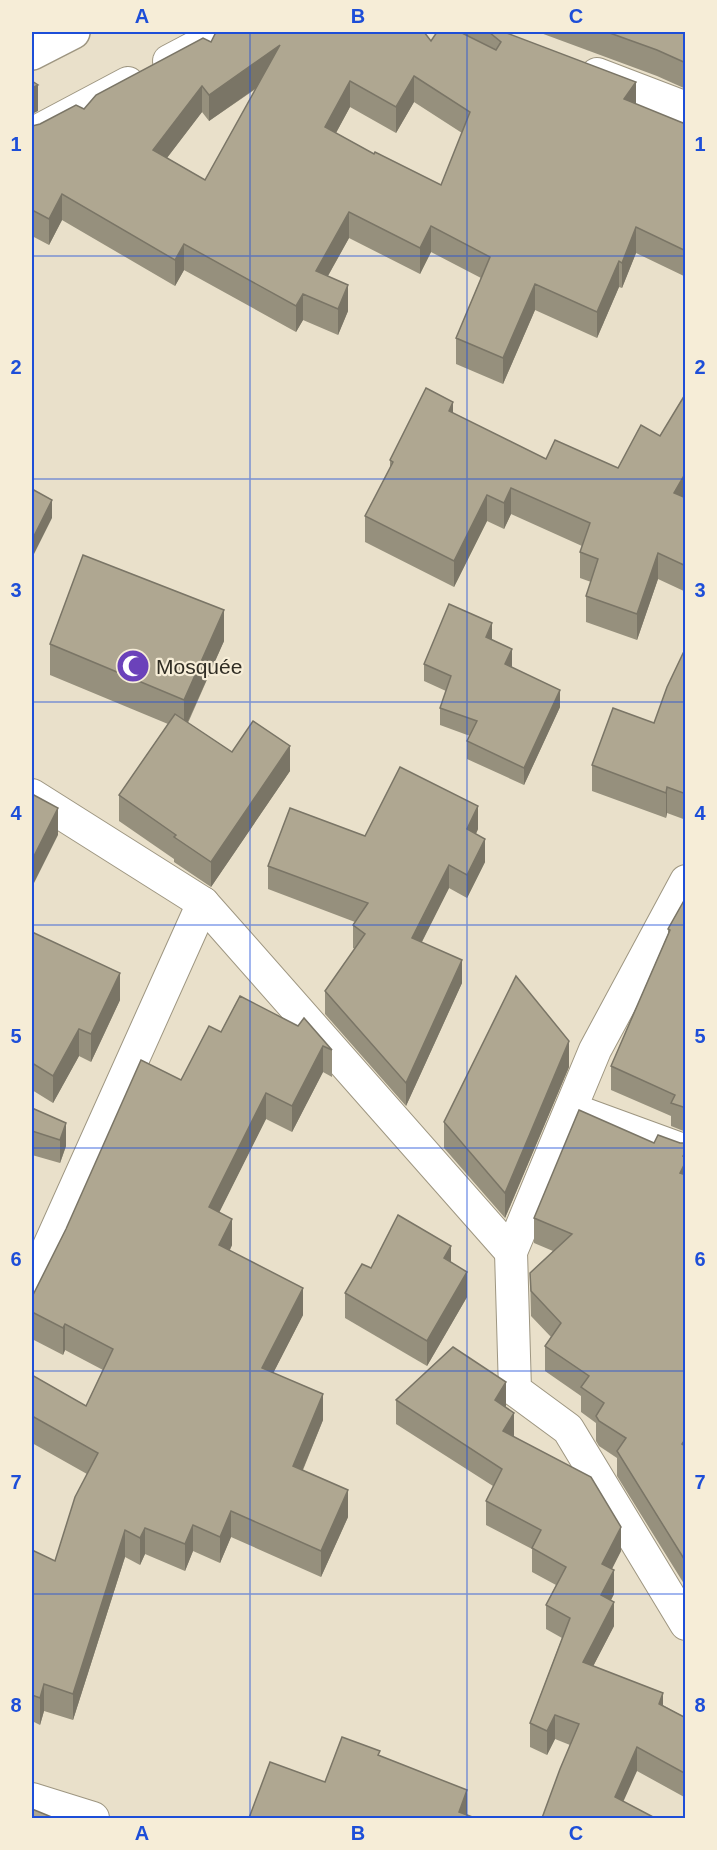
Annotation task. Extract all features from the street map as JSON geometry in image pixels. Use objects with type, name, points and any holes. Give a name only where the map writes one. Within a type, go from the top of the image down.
[{"type":"highway","points":[[32,53],[73,32]]},
{"type":"street","points":[[32,134],[224,32]]},
{"type":"street","points":[[576,66],[686,108]]},
{"type":"street","points":[[32,795],[203,903],[511,1252]]},
{"type":"street","points":[[686,881],[595,1050],[511,1252],[515,1390],[568,1429],[686,1624]]},
{"type":"street","points":[[32,1284],[203,903]]},
{"type":"street","points":[[570,1109],[686,1151]]},
{"type":"street","points":[[32,1799],[93,1818]]},
{"type":"building","points":[[216,32],[424,32],[431,41],[437,32],[460,32],[496,50],[501,42],[489,32],[504,32],[636,82],[624,99],[683,123],[686,117],[686,251],[636,227],[622,263],[619,261],[597,312],[535,284],[503,358],[456,338],[490,257],[431,226],[420,248],[349,212],[316,271],[348,285],[338,309],[303,294],[296,306],[184,244],[175,260],[62,194],[49,219],[32,210],[32,126],[76,105],[84,109],[96,95],[203,38],[211,42]],"holes":[[[280,45],[205,180],[153,150],[202,86],[209,95]],[[414,76],[470,112],[441,185],[375,152],[374,154],[325,127],[350,81],[396,107]]]},
{"type":"building","points":[[607,32],[686,32],[686,63],[657,50]]},
{"type":"building","points":[[426,388],[453,402],[449,411],[546,459],[555,440],[618,468],[641,425],[660,436],[686,393],[686,472],[674,493],[686,498],[686,566],[658,553],[637,614],[586,596],[598,559],[580,552],[590,523],[511,488],[504,503],[487,495],[454,561],[365,516],[393,462],[390,460]]},
{"type":"building","points":[[32,489],[52,500],[32,540]]},
{"type":"building","name":"Mosquée","points":[[83,555],[224,610],[184,700],[50,644]]},
{"type":"building","points":[[449,604],[492,623],[486,637],[512,649],[505,664],[560,690],[524,768],[467,741],[477,721],[440,708],[451,676],[424,664]]},
{"type":"building","points":[[686,647],[686,794],[667,787],[666,793],[592,765],[613,708],[654,723],[667,687]]},
{"type":"building","points":[[175,714],[232,752],[253,721],[290,746],[211,862],[119,795]]},
{"type":"building","points":[[400,767],[478,806],[467,829],[485,839],[467,875],[449,865],[412,938],[462,960],[406,1083],[325,991],[365,934],[353,925],[368,903],[268,866],[290,808],[365,836]]},
{"type":"building","points":[[32,794],[58,808],[32,860]]},
{"type":"building","points":[[686,897],[686,1108],[671,1103],[675,1095],[611,1066],[670,930],[668,929]]},
{"type":"building","points":[[32,932],[120,973],[91,1034],[79,1029],[53,1076],[32,1063]]},
{"type":"building","points":[[516,976],[569,1041],[505,1193],[444,1122]]},
{"type":"building","points":[[240,996],[298,1026],[304,1018],[332,1050],[323,1046],[292,1106],[266,1093],[209,1207],[232,1219],[219,1245],[303,1288],[262,1368],[323,1394],[293,1466],[348,1490],[321,1551],[231,1511],[220,1537],[193,1525],[185,1544],[145,1528],[140,1538],[125,1530],[73,1694],[44,1684],[40,1698],[32,1695],[32,1550],[55,1561],[75,1497],[98,1453],[32,1416],[32,1375],[86,1406],[113,1349],[65,1324],[63,1328],[32,1312],[32,1297],[66,1229],[141,1060],[181,1080],[209,1026],[221,1032]]},
{"type":"building","points":[[32,1108],[66,1123],[60,1140],[32,1131]]},
{"type":"building","points":[[579,1110],[654,1143],[658,1135],[686,1143],[683,1156],[686,1157],[686,1161],[680,1173],[686,1175],[686,1438],[682,1444],[686,1447],[686,1562],[617,1451],[626,1438],[599,1421],[596,1416],[604,1403],[581,1387],[589,1376],[545,1346],[561,1323],[531,1291],[530,1273],[572,1234],[534,1218]]},
{"type":"building","points":[[398,1215],[451,1246],[444,1258],[467,1272],[427,1341],[345,1293],[362,1264],[371,1268]]},
{"type":"building","points":[[453,1347],[506,1382],[495,1400],[514,1413],[503,1431],[591,1477],[621,1527],[602,1564],[614,1570],[601,1595],[614,1602],[583,1662],[663,1693],[659,1704],[686,1718],[686,1774],[637,1747],[615,1797],[655,1818],[542,1818],[579,1724],[555,1715],[547,1731],[530,1723],[570,1618],[546,1605],[566,1567],[532,1548],[541,1530],[486,1501],[502,1469],[396,1400]]},
{"type":"building","points":[[342,1737],[380,1751],[378,1755],[467,1790],[459,1812],[475,1818],[249,1818],[270,1762],[325,1782]]},
{"type":"building","points":[[32,1809],[54,1818],[32,1818]]},
{"type":"place","name":"Mosquée","points":[[133,666]]}]
